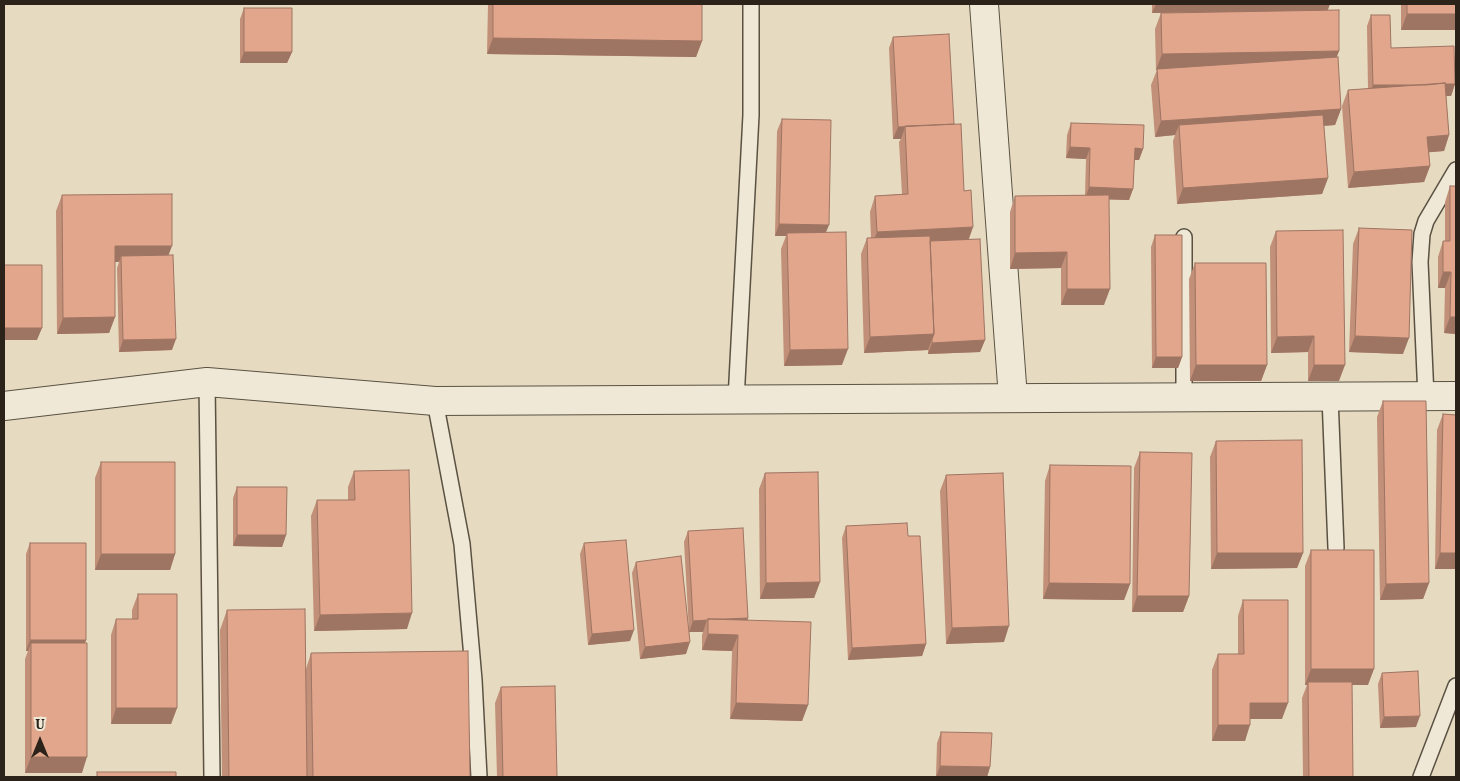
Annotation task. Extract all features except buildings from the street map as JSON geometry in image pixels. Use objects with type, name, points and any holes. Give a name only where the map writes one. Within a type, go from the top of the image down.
[{"type":"street","points":[[984,4],[1013,398]]},
{"type":"street","points":[[4,406],[207,382],[435,401],[1456,396]]},
{"type":"lane","points":[[736,400],[751,115],[750,4]]},
{"type":"lane","points":[[1426,397],[1420,262],[1422,234],[1426,221],[1456,170]]},
{"type":"lane","points":[[1184,237],[1184,398]]},
{"type":"lane","points":[[207,382],[212,777]]},
{"type":"lane","points":[[1330,397],[1336,548]]},
{"type":"lane","points":[[435,401],[462,544],[474,680],[479,777]]},
{"type":"lane","points":[[1421,777],[1456,686]]}]
